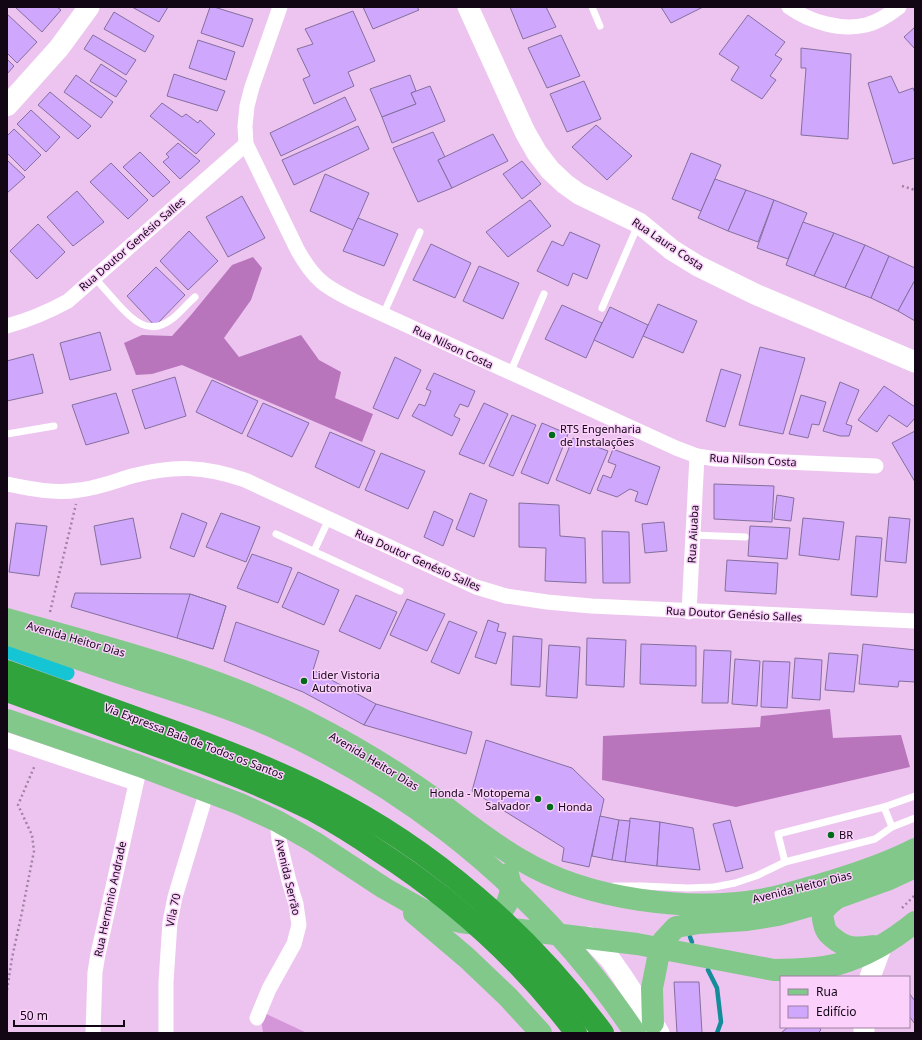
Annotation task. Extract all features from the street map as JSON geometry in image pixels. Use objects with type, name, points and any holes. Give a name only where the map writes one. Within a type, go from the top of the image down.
[{"type":"highway","name":"Via Expressa Baía de Todos os Santos","points":[[7,671],[204,742],[261,776],[313,811],[345,829],[426,883],[490,937],[531,979],[576,1033]]},
{"type":"highway","name":"Via Expressa Baía de Todos os Santos","points":[[7,691],[197,760],[261,776],[323,794],[362,816],[403,841],[438,866],[504,920],[547,965],[590,1015],[603,1033]]},
{"type":"main road","name":"Avenida Heitor Dias","points":[[7,619],[169,666],[253,698],[303,720],[350,744],[386,767],[435,799],[491,841],[523,862],[548,874],[587,888],[630,898],[666,902],[734,903],[766,899],[850,876],[879,866],[915,849]]},
{"type":"main road","name":"Avenida Heitor Dias","points":[[7,634],[75,658],[190,695],[270,726],[330,754],[374,780],[412,805],[453,836],[518,893],[549,924],[605,991],[649,1030]]},
{"type":"main road","points":[[7,720],[137,775],[207,791],[240,804],[277,821],[314,842],[384,888],[423,910],[440,917],[487,925],[589,937],[660,948],[774,970],[795,970],[839,964],[882,945],[907,916]]},
{"type":"main road","points":[[487,925],[505,908],[510,895],[510,880],[504,861],[491,841]]},
{"type":"main road","points":[[649,1030],[652,988],[660,948],[663,941],[676,927],[699,923],[747,920],[778,915],[837,898],[886,880],[915,867]]},
{"type":"main road","points":[[384,888],[467,958],[508,997],[541,1033]]},
{"type":"main road","points":[[837,898],[825,909],[822,916],[824,928],[828,934],[841,945],[853,948],[882,945]]},
{"type":"street","points":[[7,106],[59,48],[90,7]]},
{"type":"street","name":"Rua Nilson Costa","points":[[280,7],[252,87],[247,106],[245,126],[246,144],[306,265],[317,279],[334,291],[383,315],[676,448],[697,456],[716,459],[876,466]]},
{"type":"street","name":"Rua Laura Costa","points":[[468,7],[536,154],[565,184],[579,194],[639,223],[672,250],[698,266],[755,294],[915,362]]},
{"type":"street","points":[[789,7],[811,19],[829,25],[848,27],[866,25],[883,18],[900,7]]},
{"type":"street","name":"Rua Doutor Genésio Salles","points":[[7,326],[25,321],[68,301],[246,144]]},
{"type":"street","name":"Rua Aiuaba","points":[[689,612],[697,456]]},
{"type":"street","name":"Rua Doutor Genésio Salles","points":[[7,484],[38,490],[59,492],[80,490],[155,471],[200,468],[224,473],[246,480],[329,520],[476,587],[506,596],[590,606],[689,612],[915,621]]},
{"type":"street","points":[[7,740],[41,751],[137,775]]},
{"type":"street","name":"Rua Herminio Andrade","points":[[93,1033],[95,972],[98,954],[137,775]]},
{"type":"street","name":"Vila 70","points":[[166,1033],[166,966],[170,922],[207,791]]},
{"type":"street","name":"Avenida Serrão","points":[[257,1018],[269,989],[294,944],[299,925],[296,904],[279,840],[277,821]]},
{"type":"street","points":[[589,937],[614,965],[649,1030]]},
{"type":"street","points":[[870,976],[882,945]]},
{"type":"lane","points":[[592,7],[600,26]]},
{"type":"lane","points":[[602,308],[639,223]]},
{"type":"lane","points":[[383,315],[420,232]]},
{"type":"lane","points":[[94,277],[128,316],[136,322],[148,326],[164,324],[172,319],[195,297]]},
{"type":"lane","points":[[510,373],[544,294]]},
{"type":"lane","points":[[7,434],[54,426]]},
{"type":"lane","points":[[314,551],[329,520]]},
{"type":"lane","points":[[276,534],[400,591]]},
{"type":"lane","points":[[693,535],[745,536]]},
{"type":"lane","points":[[785,862],[778,834],[884,807],[915,796]]},
{"type":"lane","points":[[884,807],[892,827]]},
{"type":"lane","points":[[587,888],[619,885],[688,888],[714,887],[735,883],[756,876],[785,862],[875,839],[892,827],[915,818]]},
{"type":"path","points":[[902,186],[915,190]]},
{"type":"path","points":[[46,630],[80,490]]},
{"type":"path","points":[[7,990],[12,958],[34,852],[32,835],[18,805],[41,751]]},
{"type":"path","points":[[907,916],[915,895]]},
{"type":"shaded area","points":[[253,257],[262,268],[251,300],[224,338],[239,357],[301,335],[319,360],[341,372],[335,398],[373,414],[362,442],[182,365],[152,374],[136,375],[124,343],[142,335],[172,336],[232,265]]},
{"type":"shaded area","points":[[830,709],[833,738],[901,735],[910,767],[736,807],[602,780],[603,736],[760,727],[761,716]]},
{"type":"shaded area","points":[[260,1011],[307,1033],[263,1033]]},
{"type":"building","points":[[15,7],[57,7],[61,10],[42,32]]},
{"type":"building","points":[[132,7],[168,7],[159,22]]},
{"type":"building","points":[[210,7],[253,19],[243,47],[201,33]]},
{"type":"building","points":[[363,7],[417,7],[419,10],[373,29]]},
{"type":"building","points":[[510,7],[546,7],[556,27],[523,39]]},
{"type":"building","points":[[661,7],[703,7],[671,23]]},
{"type":"building","points":[[353,11],[375,61],[348,72],[354,86],[314,104],[303,79],[310,76],[297,49],[313,44],[305,29]]},
{"type":"building","points":[[114,12],[154,36],[145,52],[104,29]]},
{"type":"building","points":[[7,14],[37,42],[17,63],[7,53]]},
{"type":"building","points":[[748,15],[785,42],[775,55],[782,59],[770,76],[776,80],[762,99],[731,80],[739,67],[719,54]]},
{"type":"building","points":[[915,27],[915,49],[904,37]]},
{"type":"building","points":[[93,35],[136,60],[126,75],[84,49]]},
{"type":"building","points":[[561,35],[580,76],[547,88],[528,48]]},
{"type":"building","points":[[198,40],[235,52],[226,80],[189,68]]},
{"type":"building","points":[[801,48],[851,54],[848,139],[801,135],[806,68],[801,68]]},
{"type":"building","points":[[7,59],[14,66],[7,74]]},
{"type":"building","points":[[101,64],[127,81],[116,97],[90,81]]},
{"type":"building","points":[[174,74],[225,91],[217,111],[167,96]]},
{"type":"building","points":[[76,75],[113,102],[101,118],[64,92]]},
{"type":"building","points":[[410,75],[416,91],[411,93],[416,104],[382,117],[370,89]]},
{"type":"building","points":[[891,76],[899,93],[913,88],[915,93],[915,158],[893,164],[868,83]]},
{"type":"building","points":[[584,81],[601,119],[567,132],[550,94]]},
{"type":"building","points":[[430,86],[445,121],[392,143],[382,117],[416,104],[411,93]]},
{"type":"building","points":[[50,92],[91,126],[78,139],[38,105]]},
{"type":"building","points":[[345,97],[356,120],[281,156],[270,133]]},
{"type":"building","points":[[162,103],[182,117],[186,114],[198,123],[200,120],[215,134],[196,154],[150,116]]},
{"type":"building","points":[[31,110],[60,137],[46,152],[17,124]]},
{"type":"building","points":[[596,125],[632,156],[607,180],[572,147]]},
{"type":"building","points":[[358,126],[369,149],[294,185],[282,160]]},
{"type":"building","points":[[14,129],[41,155],[25,171],[7,153],[7,136]]},
{"type":"building","points":[[433,132],[445,157],[438,160],[452,188],[418,202],[393,148]]},
{"type":"building","points":[[493,134],[508,161],[452,188],[438,160]]},
{"type":"building","points":[[178,143],[200,161],[180,179],[163,162],[169,157],[166,154]]},
{"type":"building","points":[[140,152],[170,182],[153,197],[123,167]]},
{"type":"building","points":[[691,153],[721,165],[701,211],[672,199]]},
{"type":"building","points":[[7,160],[25,177],[7,193]]},
{"type":"building","points":[[522,161],[541,184],[522,199],[503,174]]},
{"type":"building","points":[[111,163],[148,200],[128,219],[90,182]]},
{"type":"building","points":[[325,174],[369,193],[353,230],[310,211]]},
{"type":"building","points":[[715,179],[746,190],[728,231],[698,218]]},
{"type":"building","points":[[746,190],[774,200],[758,242],[728,231]]},
{"type":"building","points":[[77,191],[104,222],[73,246],[47,217]]},
{"type":"building","points":[[242,196],[265,238],[228,257],[206,217]]},
{"type":"building","points":[[530,200],[551,226],[508,257],[486,232]]},
{"type":"building","points":[[774,200],[807,213],[788,259],[757,248]]},
{"type":"building","points":[[358,218],[398,234],[384,266],[343,251]]},
{"type":"building","points":[[803,222],[834,233],[814,276],[786,265]]},
{"type":"building","points":[[38,224],[65,252],[37,279],[10,251]]},
{"type":"building","points":[[189,231],[218,261],[188,290],[160,261]]},
{"type":"building","points":[[570,232],[600,245],[587,279],[573,273],[568,286],[537,271],[552,241],[563,246]]},
{"type":"building","points":[[834,233],[865,245],[845,288],[814,276]]},
{"type":"building","points":[[431,244],[471,263],[455,298],[413,280]]},
{"type":"building","points":[[865,245],[889,256],[871,298],[845,288]]},
{"type":"building","points":[[889,256],[915,268],[915,280],[898,311],[871,298]]},
{"type":"building","points":[[479,266],[519,283],[503,319],[463,301]]},
{"type":"building","points":[[156,267],[185,295],[155,326],[127,296]]},
{"type":"building","points":[[915,280],[915,321],[898,311]]},
{"type":"building","points":[[658,304],[697,321],[683,353],[643,336]]},
{"type":"building","points":[[562,305],[602,323],[586,358],[545,339]]},
{"type":"building","points":[[610,307],[648,325],[633,358],[594,340]]},
{"type":"building","points":[[100,332],[111,370],[70,380],[60,343]]},
{"type":"building","points":[[760,347],[805,358],[783,434],[739,425]]},
{"type":"building","points":[[33,354],[43,393],[7,401],[7,361]]},
{"type":"building","points":[[395,357],[421,370],[398,419],[373,408]]},
{"type":"building","points":[[721,369],[741,375],[725,427],[706,421]]},
{"type":"building","points":[[434,373],[475,391],[468,407],[460,404],[454,416],[460,419],[452,436],[412,416],[419,404],[425,406],[431,391],[426,389]]},
{"type":"building","points":[[175,377],[186,416],[145,429],[132,390]]},
{"type":"building","points":[[212,380],[258,401],[242,434],[196,412]]},
{"type":"building","points":[[840,382],[859,390],[846,424],[852,426],[849,436],[840,436],[823,431]]},
{"type":"building","points":[[884,386],[915,407],[915,418],[907,427],[889,415],[877,432],[858,420]]},
{"type":"building","points":[[116,393],[129,433],[86,445],[72,405]]},
{"type":"building","points":[[801,395],[826,402],[819,425],[812,424],[808,438],[789,434]]},
{"type":"building","points":[[263,403],[309,423],[292,457],[247,436]]},
{"type":"building","points":[[484,403],[508,414],[484,464],[459,454]]},
{"type":"building","points":[[512,415],[536,425],[513,476],[489,466]]},
{"type":"building","points":[[542,423],[568,434],[548,484],[521,473]]},
{"type":"building","points":[[915,431],[915,482],[892,443]]},
{"type":"building","points":[[330,432],[375,451],[359,488],[315,467]]},
{"type":"building","points":[[573,438],[608,451],[590,494],[556,480]]},
{"type":"building","points":[[613,449],[660,467],[647,505],[635,501],[638,492],[630,489],[617,497],[597,490],[603,475],[611,478],[616,465],[608,462]]},
{"type":"building","points":[[381,453],[425,471],[408,509],[365,490]]},
{"type":"building","points":[[714,484],[774,486],[772,522],[714,519]]},
{"type":"building","points":[[470,493],[487,500],[474,537],[456,529]]},
{"type":"building","points":[[777,495],[794,498],[791,521],[774,519]]},
{"type":"building","points":[[519,503],[559,505],[560,536],[585,538],[586,583],[545,581],[546,548],[519,547]]},
{"type":"building","points":[[434,511],[453,520],[443,546],[424,537]]},
{"type":"building","points":[[182,513],[207,523],[194,557],[170,548]]},
{"type":"building","points":[[221,513],[260,527],[246,562],[206,547]]},
{"type":"building","points":[[889,517],[910,519],[906,563],[885,561]]},
{"type":"building","points":[[133,518],[141,558],[101,565],[94,526]]},
{"type":"building","points":[[803,518],[844,522],[839,560],[799,555]]},
{"type":"building","points":[[664,522],[667,551],[645,553],[642,524]]},
{"type":"building","points":[[16,523],[47,526],[39,576],[9,572]]},
{"type":"building","points":[[750,526],[790,528],[787,559],[748,556]]},
{"type":"building","points":[[602,531],[629,532],[630,583],[603,583]]},
{"type":"building","points":[[856,536],[882,538],[877,597],[851,595]]},
{"type":"building","points":[[252,554],[292,568],[278,603],[237,588]]},
{"type":"building","points":[[727,560],[778,563],[776,594],[725,591]]},
{"type":"building","points":[[298,572],[339,590],[324,625],[282,607]]},
{"type":"building","points":[[75,593],[190,594],[226,606],[213,649],[71,607]]},
{"type":"building","points":[[190,594],[226,606],[213,649],[177,638]]},
{"type":"building","points":[[356,595],[397,612],[380,649],[339,631]]},
{"type":"building","points":[[407,599],[445,614],[427,651],[390,635]]},
{"type":"building","points":[[488,620],[499,624],[497,631],[506,633],[496,664],[475,657]]},
{"type":"building","points":[[449,621],[477,632],[459,674],[431,662]]},
{"type":"building","name":"Lider Vistoria Automotiva","points":[[236,622],[319,651],[313,670],[376,704],[364,725],[303,692],[224,661]]},
{"type":"building","points":[[513,636],[542,639],[540,687],[511,685]]},
{"type":"building","points":[[587,638],[626,640],[624,687],[586,685]]},
{"type":"building","points":[[641,644],[696,646],[696,686],[640,684]]},
{"type":"building","points":[[863,644],[915,650],[915,682],[899,681],[898,687],[859,684]]},
{"type":"building","points":[[549,645],[580,647],[577,698],[546,696]]},
{"type":"building","points":[[704,650],[731,651],[728,703],[702,703]]},
{"type":"building","points":[[829,653],[858,655],[854,692],[825,690]]},
{"type":"building","points":[[795,658],[822,660],[820,700],[792,698]]},
{"type":"building","points":[[735,659],[760,661],[757,706],[732,704]]},
{"type":"building","points":[[763,661],[790,662],[787,708],[761,707]]},
{"type":"building","points":[[376,704],[472,732],[466,754],[364,725]]},
{"type":"building","name":"Honda","points":[[486,740],[572,768],[604,799],[589,867],[562,861],[564,848],[472,791]]},
{"type":"building","points":[[600,816],[619,820],[612,860],[592,856]]},
{"type":"building","points":[[630,818],[660,822],[657,866],[625,862]]},
{"type":"building","points":[[619,820],[630,821],[625,862],[612,860]]},
{"type":"building","points":[[730,820],[743,868],[726,872],[713,824]]},
{"type":"building","points":[[660,822],[693,828],[700,870],[657,866]]},
{"type":"building","points":[[674,982],[699,982],[702,1033],[677,1033]]},
{"type":"building","points":[[910,994],[915,1001],[915,1024],[910,1017]]},
{"type":"building","points":[[787,1028],[820,1028],[821,1030],[818,1033],[781,1033]]},
{"type":"waterway","points":[[7,651],[67,673]]},
{"type":"waterway","points":[[690,937],[692,942]]},
{"type":"waterway","points":[[708,970],[717,988],[721,1022],[717,1033]]},
{"type":"place","name":"RTS Engenharia de Instalações","points":[[552,435]]},
{"type":"place","name":"Lider Vistoria Automotiva","points":[[304,681]]},
{"type":"place","name":"Honda - Motopema Salvador","points":[[538,799]]},
{"type":"place","name":"Honda","points":[[550,807]]},
{"type":"place","name":"BR","points":[[831,835]]}]
